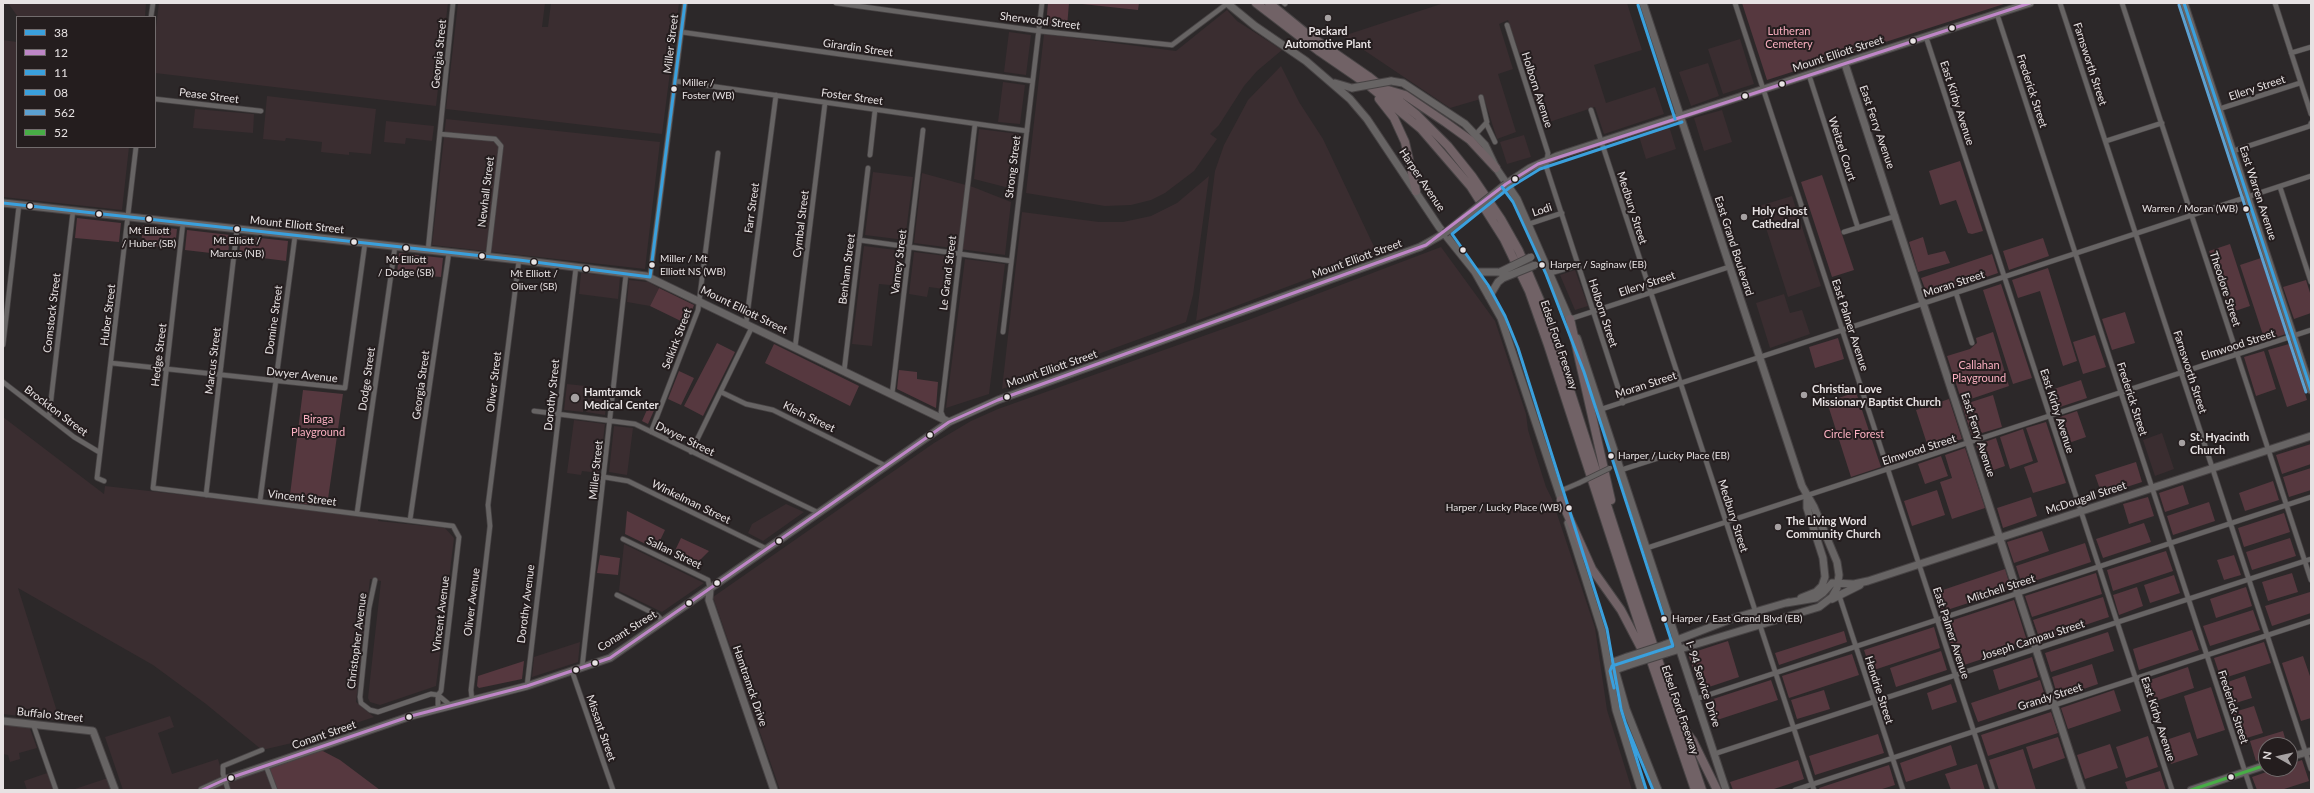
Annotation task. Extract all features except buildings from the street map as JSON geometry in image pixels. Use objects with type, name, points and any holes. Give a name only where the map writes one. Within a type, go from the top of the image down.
[{"type":"highway","name":"Edsel Ford Freeway","points":[[1256,3],[1320,52],[1368,86],[1421,129],[1460,174],[1492,218],[1511,251],[1529,291],[1548,345],[1654,670],[1695,790]]},
{"type":"highway","name":"Edsel Ford Freeway","points":[[1269,3],[1306,33],[1384,88],[1417,115],[1448,146],[1476,182],[1501,219],[1519,251],[1545,312],[1625,561],[1702,790]]},
{"type":"highway","points":[[1368,86],[1394,118],[1405,142],[1416,191]]},
{"type":"highway","points":[[1384,88],[1405,95],[1445,122],[1470,140],[1496,168]]},
{"type":"highway","points":[[1570,319],[1625,561]]},
{"type":"highway","points":[[1561,500],[1592,569],[1621,610],[1654,670]]},
{"type":"highway","points":[[1679,721],[1693,741],[1717,790]]},
{"type":"main road","name":"Harper Avenue","points":[[1228,3],[1255,26],[1295,52],[1328,79],[1348,98],[1367,119],[1445,233],[1475,272],[1501,318],[1513,350],[1602,630],[1608,664]]},
{"type":"main road","name":"East Grand Boulevard","points":[[1643,3],[1759,358],[1807,496],[1814,507],[1836,560],[1838,582]]},
{"type":"main road","name":"Mount Elliott Street","points":[[3,203],[519,260],[650,277],[949,422],[998,400],[1420,247],[1445,233],[1506,184],[1547,160],[2030,3]]},
{"type":"main road","name":"East Warren Avenue","points":[[2184,3],[2311,390]]},
{"type":"main road","name":"East Ferry Avenue","points":[[1845,64],[1896,216],[1923,304],[2082,790]]},
{"type":"main road","name":"Harper Avenue","points":[[1328,79],[1339,85],[1352,88],[1391,81],[1402,83],[1456,118],[1476,134],[1485,145],[1496,168],[1517,199],[1529,224]]},
{"type":"main road","points":[[1348,98],[1347,92],[1352,88]]},
{"type":"main road","points":[[1529,224],[1570,319],[1602,409],[1621,470]]},
{"type":"main road","points":[[1489,297],[1502,275],[1537,254],[1539,247]]},
{"type":"main road","points":[[1475,272],[1502,275],[1535,264],[1543,266],[1551,273]]},
{"type":"main road","name":"Conant Street","points":[[202,790],[224,780],[438,708],[527,686],[610,658],[664,622],[949,422]]},
{"type":"main road","name":"McDougall Street","points":[[1838,582],[1854,584],[1868,581],[2311,436]]},
{"type":"main road","name":"I- 94 Service Drive","points":[[1621,470],[1714,754]]},
{"type":"main road","name":"East Grand Boulevard","points":[[1608,664],[1677,641],[1755,611],[1786,603],[1812,593],[1820,588],[1825,577],[1824,562],[1807,508],[1807,496]]},
{"type":"main road","points":[[1824,562],[1831,565],[1836,560]]},
{"type":"main road","name":"McDougall Street","points":[[1828,601],[1868,581]]},
{"type":"main road","points":[[1612,671],[1759,624],[1819,607],[1828,601],[1835,593],[1838,582],[1832,583],[1816,598],[1786,603]]},
{"type":"main road","name":"Hamtramck Drive","points":[[710,589],[709,600],[773,790]]},
{"type":"main road","points":[[1608,664],[1658,790]]},
{"type":"main road","points":[[1612,671],[1616,710],[1641,790]]},
{"type":"main road","name":"Buffalo Street","points":[[3,720],[93,731],[115,790]]},
{"type":"main road","points":[[2298,755],[2308,752]]},
{"type":"main road","points":[[1714,754],[1726,790]]},
{"type":"main road","points":[[2191,790],[2258,768]]},
{"type":"street","points":[[151,16],[153,3]]},
{"type":"street","name":"Georgia Street","points":[[428,250],[453,3]]},
{"type":"street","name":"Miller Street","points":[[650,277],[685,3]]},
{"type":"street","name":"Sherwood Street","points":[[836,3],[1038,31],[1174,45],[1228,3]]},
{"type":"street","name":"Strong Street","points":[[1003,332],[1042,3]]},
{"type":"street","name":"East Palmer Avenue","points":[[1735,3],[1992,790]]},
{"type":"street","name":"Farnsworth Street","points":[[2060,3],[2267,635],[2308,752],[2311,769]]},
{"type":"street","name":"Theodore Street","points":[[2122,3],[2311,580]]},
{"type":"street","points":[[2274,3],[2311,114]]},
{"type":"street","name":"Frederick Street","points":[[1997,14],[2251,790]]},
{"type":"street","name":"Holborn Avenue","points":[[1507,25],[1548,153],[1547,160]]},
{"type":"street","name":"Girardin Street","points":[[681,32],[1032,82]]},
{"type":"street","name":"East Kirby Avenue","points":[[1926,37],[2172,790]]},
{"type":"street","points":[[2291,53],[2311,47]]},
{"type":"street","name":"Weitzel Court","points":[[1809,75],[1858,228]]},
{"type":"street","name":"Foster Street","points":[[675,81],[1026,131]]},
{"type":"street","name":"Ellery Street","points":[[2219,109],[2300,83]]},
{"type":"street","name":"Farr Street","points":[[691,452],[721,392],[749,325],[776,95]]},
{"type":"street","points":[[1481,97],[1486,123],[1495,142]]},
{"type":"street","name":"Pease Street","points":[[156,99],[261,111]]},
{"type":"street","name":"Cymbal Street","points":[[795,348],[825,102]]},
{"type":"street","points":[[870,155],[875,110]]},
{"type":"street","name":"Medbury Street","points":[[1591,110],[1814,790]]},
{"type":"street","points":[[1476,134],[1486,123]]},
{"type":"street","points":[[2233,151],[2310,126],[2311,123]]},
{"type":"street","name":"Le Grand Street","points":[[949,422],[940,412],[975,124]]},
{"type":"street","points":[[2106,141],[2162,124]]},
{"type":"street","name":"Varney Street","points":[[892,395],[923,130]]},
{"type":"street","name":"Newhall Street","points":[[440,134],[495,139],[501,146],[488,257]]},
{"type":"street","name":"Huber Street","points":[[104,481],[97,479],[99,452],[136,148]]},
{"type":"street","name":"Selkirk Street","points":[[651,432],[698,310],[718,153]]},
{"type":"street","name":"Holborn Street","points":[[1547,160],[1546,166],[1623,402]]},
{"type":"street","name":"Benham Street","points":[[844,372],[868,168]]},
{"type":"street","name":"Moran Street","points":[[1602,409],[2311,176]]},
{"type":"street","points":[[2280,187],[2311,282]]},
{"type":"street","points":[[3,345],[19,205]]},
{"type":"street","name":"Comstock Street","points":[[49,417],[73,211]]},
{"type":"street","name":"Lodi","points":[[1529,224],[1562,213]]},
{"type":"street","points":[[1844,232],[1896,216]]},
{"type":"street","name":"Hedge Street","points":[[153,488],[183,223]]},
{"type":"street","name":"Marcus Street","points":[[206,495],[237,229]]},
{"type":"street","name":"Domine Street","points":[[260,502],[295,236]]},
{"type":"street","points":[[859,240],[1011,261]]},
{"type":"street","name":"Dwyer Avenue","points":[[111,363],[345,388],[365,243]]},
{"type":"street","name":"Dodge Street","points":[[357,513],[395,246]]},
{"type":"street","name":"Georgia Street","points":[[410,520],[449,252]]},
{"type":"street","name":"Oliver Street","points":[[488,506],[519,260]]},
{"type":"street","points":[[1551,273],[1578,265]]},
{"type":"street","name":"Dorothy Street","points":[[545,525],[576,267]]},
{"type":"street","name":"Ellery Street","points":[[1570,319],[1729,267]]},
{"type":"street","name":"Miller Street","points":[[582,668],[626,274]]},
{"type":"street","points":[[1956,293],[1972,343]]},
{"type":"street","name":"Elmwood Street","points":[[1647,548],[2311,330]]},
{"type":"street","name":"Brockton Street","points":[[3,382],[74,437],[99,452]]},
{"type":"street","name":"Klein Street","points":[[721,392],[746,404],[773,410],[886,466]]},
{"type":"street","name":"Dwyer Street","points":[[534,411],[634,424],[818,513]]},
{"type":"street","points":[[1621,470],[1671,454]]},
{"type":"street","points":[[1558,492],[1610,468],[1619,462]]},
{"type":"street","name":"Winkelman Street","points":[[604,477],[628,481],[767,549]]},
{"type":"street","name":"Vincent Street","points":[[153,488],[449,525]]},
{"type":"street","name":"Mitchell Street","points":[[1696,699],[2311,497]]},
{"type":"street","name":"Oliver Avenue","points":[[472,700],[471,690],[490,526],[488,506]]},
{"type":"street","name":"Vincent Avenue","points":[[438,708],[438,695],[441,691],[459,537],[456,529],[449,525]]},
{"type":"street","name":"Dorothy Avenue","points":[[527,686],[545,525]]},
{"type":"street","name":"Sallan Street","points":[[623,539],[708,580],[710,589]]},
{"type":"street","name":"Joseph Campau Street","points":[[1714,754],[2311,559]]},
{"type":"street","name":"Christopher Avenue","points":[[374,580],[369,608],[360,697],[361,703],[370,710],[378,712],[431,694],[438,695]]},
{"type":"street","points":[[617,595],[657,615],[664,622]]},
{"type":"street","name":"Hendrie Street","points":[[1839,595],[1903,790]]},
{"type":"street","name":"Grandy Street","points":[[1795,790],[2311,621]]},
{"type":"street","name":"Missant Street","points":[[572,671],[613,790]]},
{"type":"street","points":[[438,695],[450,705]]},
{"type":"street","points":[[33,724],[56,790]]},
{"type":"street","points":[[228,790],[222,772],[225,763],[262,750]]},
{"type":"street","points":[[266,766],[275,790]]},
{"type":"shaded area","points":[[8,3],[146,3],[145,16],[17,16]]},
{"type":"shaded area","points":[[159,3],[448,3],[436,106],[156,73],[156,27]]},
{"type":"shaded area","points":[[458,3],[545,3],[542,27],[548,27],[551,3],[679,3],[662,134],[446,109]]},
{"type":"shaded area","points":[[1444,3],[1627,3],[1642,50],[1594,65],[1606,103],[1655,87],[1664,114],[1604,134],[1595,107],[1543,124],[1508,20],[1499,24],[1513,69],[1498,74],[1516,132],[1497,139],[1484,98],[1450,108],[1343,36]]},
{"type":"shaded area","points":[[1227,10],[1237,21],[1282,50],[1257,71],[1244,86],[1219,125],[1210,134],[1217,139],[1194,171],[1165,193],[1151,200],[1131,205],[1105,206],[1026,193],[1044,34],[1176,51]]},
{"type":"shaded area","points":[[1009,32],[1031,35],[1026,75],[1004,72]]},
{"type":"shaded area","points":[[1740,39],[1754,84],[1723,94],[1708,49]]},
{"type":"shaded area","points":[[3,40],[16,42],[16,148],[129,148],[122,210],[3,197]]},
{"type":"shaded area","points":[[1708,63],[1719,96],[1691,106],[1679,72]]},
{"type":"shaded area","points":[[1281,66],[1299,102],[1323,139],[1377,253],[1196,321],[1215,171],[1224,145],[1248,100]]},
{"type":"shaded area","points":[[1003,82],[1025,85],[1020,124],[998,122]]},
{"type":"shaded area","points":[[267,96],[376,109],[371,154],[349,152],[349,155],[321,152],[322,142],[286,138],[285,141],[263,139]]},
{"type":"shaded area","points":[[195,109],[254,114],[253,133],[193,128]]},
{"type":"shaded area","points":[[1722,110],[1732,142],[1704,151],[1694,118]]},
{"type":"shaded area","points":[[446,119],[660,142],[645,269],[432,245]]},
{"type":"shaded area","points":[[386,121],[434,126],[432,141],[406,138],[405,144],[384,142]]},
{"type":"shaded area","points":[[1669,126],[1676,149],[1646,159],[1639,136]]},
{"type":"shaded area","points":[[979,129],[1019,134],[1013,189],[974,179]]},
{"type":"shaded area","points":[[1524,135],[1531,157],[1507,164],[1500,142]]},
{"type":"shaded area","points":[[873,172],[913,177],[905,240],[865,235]]},
{"type":"shaded area","points":[[922,173],[973,187],[1011,202],[1005,255],[914,243]]},
{"type":"shaded area","points":[[1209,176],[1193,295],[1186,322],[1002,389],[1022,212],[1099,222],[1123,222],[1151,216],[1177,203]]},
{"type":"shaded area","points":[[1792,196],[1821,286],[1788,297],[1759,206]]},
{"type":"shaded area","points":[[864,246],[904,251],[900,286],[879,284],[872,346],[852,344]]},
{"type":"shaded area","points":[[1441,247],[1495,321],[1526,414],[1528,430],[1546,487],[1552,499],[1595,628],[1607,710],[1632,790],[780,790],[713,597],[934,443],[971,421],[998,409],[1251,319]]},
{"type":"shaded area","points":[[914,252],[955,257],[951,290],[929,287],[927,297],[909,294]]},
{"type":"shaded area","points":[[965,259],[1005,264],[989,394],[946,408]]},
{"type":"shaded area","points":[[1575,270],[1588,306],[1575,310],[1560,275]]},
{"type":"shaded area","points":[[581,273],[620,277],[618,299],[579,294]]},
{"type":"shaded area","points":[[629,280],[648,282],[659,288],[650,306],[627,302]]},
{"type":"shaded area","points":[[1784,294],[1790,313],[1802,310],[1810,334],[1770,348],[1756,303]]},
{"type":"shaded area","name":"Hamtramck Medical Center","points":[[567,384],[586,386],[583,412],[564,410]]},
{"type":"shaded area","points":[[588,398],[607,400],[605,415],[586,412]]},
{"type":"shaded area","points":[[3,417],[104,494],[105,486],[378,517],[378,521],[445,528],[454,538],[436,686],[380,705],[370,702],[368,698],[381,581],[370,579],[356,702],[374,717],[305,740],[262,750],[206,704],[153,665],[18,588],[60,721],[3,714]]},
{"type":"shaded area","points":[[574,420],[605,424],[599,473],[582,471],[581,475],[567,473]]},
{"type":"shaded area","points":[[614,426],[633,428],[627,475],[609,472]]},
{"type":"shaded area","points":[[2162,433],[2174,469],[2155,476],[2143,440]]},
{"type":"shaded area","points":[[786,504],[804,512],[763,541],[748,533],[752,524]]},
{"type":"shaded area","points":[[624,544],[704,583],[662,612],[619,591]]},
{"type":"shaded area","points":[[580,642],[578,662],[532,677],[534,657]]},
{"type":"shaded area","points":[[170,716],[174,727],[158,733],[172,774],[218,759],[224,780],[266,766],[275,790],[123,790],[105,737]]},
{"type":"shaded area","points":[[3,724],[29,726],[37,748],[19,753],[20,759],[10,762],[8,755],[3,754]]},
{"type":"shaded area","points":[[50,772],[56,790],[27,790],[24,781]]},
{"type":"shaded area","points":[[111,777],[115,790],[72,790]]},
{"type":"green space","points":[[1048,3],[1069,3],[1067,27],[1046,25]]},
{"type":"green space","points":[[1073,3],[1139,3],[1138,10]]},
{"type":"green space","name":"Lutheran Cemetery","points":[[1742,3],[2007,3],[1767,80]]},
{"type":"green space","points":[[1960,161],[1983,231],[1972,234],[1968,233],[1956,200],[1940,205],[1929,171]]},
{"type":"green space","points":[[1822,175],[1854,270],[1832,277],[1801,182]]},
{"type":"green space","points":[[77,218],[121,223],[119,242],[75,238]]},
{"type":"green space","points":[[143,225],[177,229],[175,248],[141,245]]},
{"type":"green space","points":[[187,230],[230,235],[228,255],[185,250]]},
{"type":"green space","points":[[241,236],[288,241],[286,261],[239,255]]},
{"type":"green space","points":[[1923,237],[1928,255],[1945,251],[1950,263],[1918,272],[1909,242]]},
{"type":"green space","points":[[2043,238],[2049,256],[2009,270],[2003,251]]},
{"type":"green space","points":[[2230,244],[2250,306],[2229,313],[2209,251]]},
{"type":"green space","points":[[399,253],[443,258],[441,277],[397,273]]},
{"type":"green space","points":[[1992,254],[1998,273],[1928,297],[1921,278]]},
{"type":"green space","points":[[2261,258],[2286,334],[2265,341],[2240,265]]},
{"type":"green space","points":[[2048,268],[2077,361],[2063,366],[2040,291],[2018,298],[2012,280]]},
{"type":"green space","points":[[2306,280],[2311,296],[2311,313],[2294,319],[2283,287]]},
{"type":"green space","points":[[2001,284],[2032,378],[2013,384],[1983,290]]},
{"type":"green space","points":[[659,288],[694,305],[687,324],[650,306]]},
{"type":"green space","points":[[2125,312],[2135,343],[2112,350],[2102,319]]},
{"type":"green space","name":"Callahan Playground","points":[[1993,332],[2009,386],[1962,402],[1947,356],[1970,349],[1977,343],[1976,338]]},
{"type":"green space","points":[[2095,335],[2106,367],[2083,374],[2073,342]]},
{"type":"green space","points":[[1838,338],[1844,359],[1815,368],[1809,347]]},
{"type":"green space","points":[[717,343],[735,352],[703,416],[684,406]]},
{"type":"green space","points":[[774,344],[859,386],[850,406],[765,363]]},
{"type":"green space","points":[[2289,344],[2307,400],[2287,407],[2268,350]]},
{"type":"green space","points":[[2264,351],[2276,389],[2256,396],[2244,357]]},
{"type":"green space","points":[[899,370],[917,372],[917,379],[938,382],[936,408],[897,389]]},
{"type":"green space","points":[[679,371],[694,378],[681,405],[668,399]]},
{"type":"green space","points":[[2081,380],[2087,398],[2054,409],[2048,391]]},
{"type":"green space","name":"Biraga Playground","points":[[303,390],[343,394],[327,506],[289,503]]},
{"type":"green space","name":"Circle Forest","points":[[1856,392],[1881,467],[1851,477],[1827,402]]},
{"type":"green space","points":[[1993,395],[2002,427],[1972,436],[1962,405]]},
{"type":"green space","points":[[1949,399],[1962,439],[1929,450],[1916,410]]},
{"type":"green space","points":[[650,403],[656,406],[648,424],[642,421]]},
{"type":"green space","points":[[2077,411],[2086,437],[2066,444],[2057,418]]},
{"type":"green space","points":[[2046,422],[2066,483],[2033,493],[2024,467],[2038,462],[2026,428]]},
{"type":"green space","points":[[2023,429],[2033,461],[2010,469],[2000,437]]},
{"type":"green space","points":[[1996,438],[2005,466],[1985,473],[1976,445]]},
{"type":"green space","points":[[2311,444],[2311,464],[2282,474],[2276,455]]},
{"type":"green space","points":[[1965,448],[1985,508],[1952,519],[1940,482],[1952,478],[1945,455]]},
{"type":"green space","points":[[1941,456],[1948,476],[1925,484],[1918,464]]},
{"type":"green space","points":[[2136,462],[2142,482],[2102,495],[2095,475]]},
{"type":"green space","points":[[2311,468],[2311,490],[2289,497],[2283,477]]},
{"type":"green space","points":[[2273,481],[2279,500],[2245,511],[2239,493]]},
{"type":"green space","points":[[2183,485],[2189,504],[2165,512],[2159,493]]},
{"type":"green space","points":[[1937,490],[1945,515],[1912,526],[1904,501]]},
{"type":"green space","points":[[2031,497],[2037,516],[2003,528],[1997,508]]},
{"type":"green space","points":[[2148,497],[2154,516],[2129,524],[2123,504]]},
{"type":"green space","points":[[2209,502],[2215,521],[2173,535],[2167,516]]},
{"type":"green space","points":[[627,511],[665,530],[656,549],[625,534]]},
{"type":"green space","points":[[2284,513],[2290,532],[2244,547],[2238,528]]},
{"type":"green space","points":[[2144,523],[2151,542],[2103,558],[2096,539]]},
{"type":"green space","points":[[2042,531],[2049,551],[2014,563],[2007,542]]},
{"type":"green space","points":[[681,538],[709,551],[700,560],[697,569],[672,557]]},
{"type":"green space","points":[[2290,538],[2296,556],[2252,570],[2246,552]]},
{"type":"green space","points":[[2085,543],[2091,562],[2022,585],[2016,566]]},
{"type":"green space","points":[[2166,551],[2173,571],[2113,591],[2107,570]]},
{"type":"green space","points":[[600,555],[620,558],[618,575],[597,573]]},
{"type":"green space","points":[[2234,555],[2241,575],[2224,580],[2217,560]]},
{"type":"green space","points":[[2005,569],[2011,589],[1941,612],[1934,593]]},
{"type":"green space","points":[[2096,573],[2102,594],[2032,617],[2025,596]]},
{"type":"green space","points":[[2292,573],[2298,592],[2268,601],[2262,582]]},
{"type":"green space","points":[[2174,575],[2180,593],[2150,603],[2144,585]]},
{"type":"green space","points":[[2137,587],[2143,606],[2119,615],[2113,595]]},
{"type":"green space","points":[[2246,587],[2252,606],[2216,618],[2210,599]]},
{"type":"green space","points":[[2310,592],[2311,613],[2272,626],[2265,606]]},
{"type":"green space","points":[[2103,597],[2109,617],[2040,640],[2033,620]]},
{"type":"green space","points":[[2014,600],[2028,644],[1958,667],[1944,623]]},
{"type":"green space","points":[[2253,610],[2260,630],[2210,646],[2203,626]]},
{"type":"green space","points":[[1934,627],[1940,648],[1871,671],[1864,650]]},
{"type":"green space","points":[[2192,630],[2199,650],[2139,670],[2133,649]]},
{"type":"green space","points":[[1844,631],[1847,642],[1779,665],[1775,653]]},
{"type":"green space","points":[[2108,632],[2114,651],[2051,672],[2045,653]]},
{"type":"green space","points":[[1728,641],[1739,677],[1700,690],[1688,654]]},
{"type":"green space","points":[[2264,642],[2271,663],[2221,679],[2214,658]]},
{"type":"green space","points":[[1941,651],[1947,670],[1896,687],[1890,668]]},
{"type":"green space","points":[[1852,654],[1859,675],[1789,698],[1782,676]]},
{"type":"green space","points":[[2303,656],[2311,679],[2311,718],[2301,721],[2282,663]]},
{"type":"green space","points":[[2032,657],[2038,677],[1999,690],[1993,670]]},
{"type":"green space","points":[[524,661],[522,679],[479,688],[477,686],[478,676]]},
{"type":"green space","points":[[2092,664],[2098,684],[2058,698],[2052,677]]},
{"type":"green space","points":[[2188,667],[2194,688],[2150,703],[2144,682]]},
{"type":"green space","points":[[2245,676],[2252,698],[2229,705],[2222,684]]},
{"type":"green space","points":[[1771,680],[1778,700],[1711,722],[1704,702]]},
{"type":"green space","points":[[2040,680],[2046,699],[1978,722],[1971,703]]},
{"type":"green space","points":[[1951,684],[1957,702],[1932,710],[1927,693]]},
{"type":"green space","points":[[2211,687],[2225,730],[2197,739],[2184,696]]},
{"type":"green space","points":[[1824,690],[1830,709],[1797,719],[1791,700]]},
{"type":"green space","points":[[2114,690],[2121,711],[2068,729],[2061,708]]},
{"type":"green space","points":[[2254,706],[2263,733],[2240,740],[2231,713]]},
{"type":"green space","points":[[2051,712],[2058,733],[1988,756],[1981,735]]},
{"type":"green space","points":[[2283,731],[2285,737],[2263,737]]},
{"type":"green space","points":[[2190,732],[2198,755],[2171,764],[2163,741]]},
{"type":"green space","points":[[1878,734],[1884,753],[1815,775],[1809,756]]},
{"type":"green space","points":[[2148,736],[2158,767],[2126,778],[2116,747]]},
{"type":"green space","points":[[2058,737],[2065,758],[2033,769],[2026,747]]},
{"type":"green space","points":[[2258,739],[2258,760],[2256,761],[2250,741]]},
{"type":"green space","points":[[2110,744],[2118,768],[2085,779],[2077,755]]},
{"type":"green space","points":[[1951,745],[1957,765],[1906,782],[1900,763]]},
{"type":"green space","points":[[319,749],[340,760],[380,790],[275,790],[266,766]]},
{"type":"green space","points":[[2023,749],[2036,790],[1999,790],[1989,760]]},
{"type":"green space","points":[[1798,760],[1804,779],[1771,790],[1733,790],[1730,782]]},
{"type":"green space","points":[[2302,760],[2309,781],[2281,790],[2257,790],[2252,777],[2258,775],[2258,777],[2298,777],[2298,761]]},
{"type":"green space","points":[[1977,764],[1985,790],[1951,790],[1945,774]]},
{"type":"green space","points":[[1889,765],[1895,785],[1879,790],[1820,790],[1819,788]]},
{"type":"green space","points":[[2160,771],[2166,790],[2128,790],[2125,782]]},
{"type":"transit line","name":"38","points":[[650,277],[685,3]]},
{"type":"transit line","name":"12","points":[[202,790],[224,780],[411,716],[527,686],[610,658],[949,422],[998,400],[1426,245],[1506,184],[1538,164],[2030,3]]},
{"type":"transit line","name":"08","points":[[2184,3],[2311,390]]},
{"type":"transit line","name":"11","points":[[1638,5],[1675,119]]},
{"type":"transit line","name":"562","points":[[2179,5],[2306,392]]},
{"type":"transit line","name":"11","points":[[1646,789],[1621,709],[1607,629],[1518,348],[1505,316],[1488,285],[1452,234],[1509,188],[1540,169],[1682,122]]},
{"type":"transit line","name":"11","points":[[1502,187],[1513,202],[1546,274],[1584,372],[1673,646],[1612,666],[1610,671],[1614,688]]},
{"type":"transit line","name":"38","points":[[3,203],[519,260],[650,277]]},
{"type":"transit line","name":"11","points":[[1625,722],[1653,790]]},
{"type":"transit line","name":"52","points":[[2191,790],[2258,768]]},
{"type":"place","name":"Packard Automotive Plant","points":[[1328,18]]},
{"type":"place","name":"Miller / Foster (WB)","points":[[674,89]]},
{"type":"place","name":"Warren / Moran (WB)","points":[[2246,209]]},
{"type":"place","name":"Holy Ghost Cathedral","points":[[1744,217]]},
{"type":"place","name":"Mt Elliott / Huber (SB)","points":[[149,219]]},
{"type":"place","name":"Mt Elliott / Marcus (NB)","points":[[237,229]]},
{"type":"place","name":"Mt Elliott / Dodge (SB)","points":[[406,248]]},
{"type":"place","name":"Mt Elliott / Oliver (SB)","points":[[534,262]]},
{"type":"place","name":"Miller / Mt Elliott NS (WB)","points":[[652,265]]},
{"type":"place","name":"Harper / Saginaw (EB)","points":[[1542,265]]},
{"type":"place","name":"Christian Love Missionary Baptist Church","points":[[1804,395]]},
{"type":"place","name":"Hamtramck Medical Center","points":[[575,398]]},
{"type":"place","name":"St. Hyacinth Church","points":[[2182,443]]},
{"type":"place","name":"Harper / Lucky Place (EB)","points":[[1611,456]]},
{"type":"place","name":"Harper / Lucky Place (WB)","points":[[1569,508]]},
{"type":"place","name":"The Living Word Community Church","points":[[1778,527]]},
{"type":"place","name":"Harper / East Grand Blvd (EB)","points":[[1664,619]]}]
